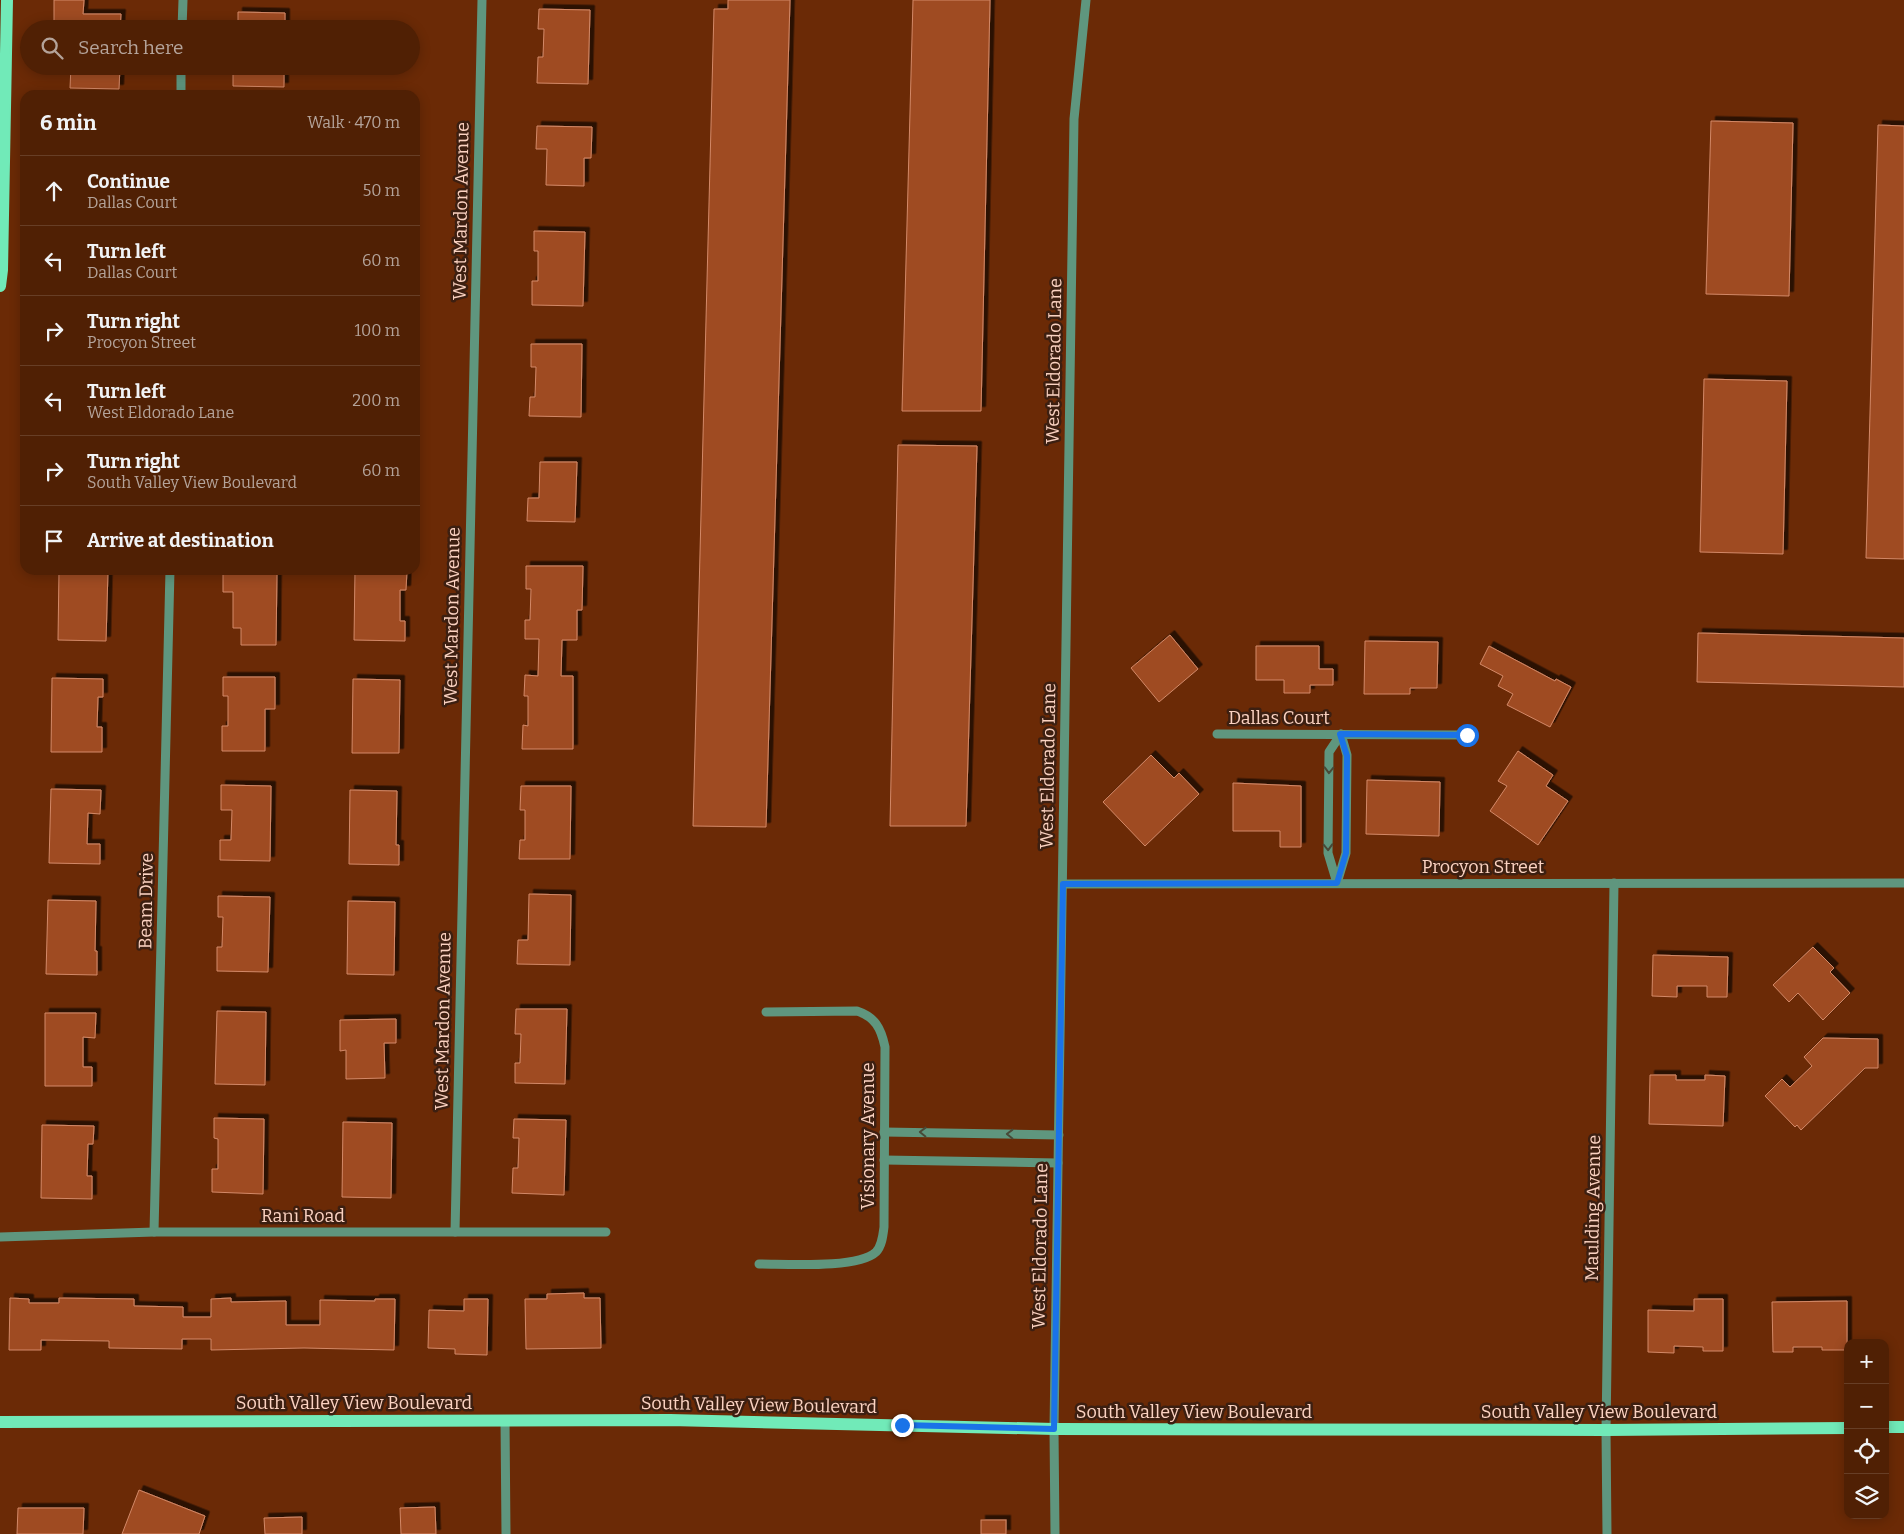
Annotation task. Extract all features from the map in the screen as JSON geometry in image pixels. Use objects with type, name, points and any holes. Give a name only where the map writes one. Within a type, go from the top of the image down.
[{"type":"main road","points":[[0,286],[2,270],[7,0]]},
{"type":"main road","name":"South Valley View Boulevard","points":[[0,1422],[680,1420],[1054,1429],[1606,1430],[1844,1428]]},
{"type":"main road","points":[[1889,1427],[1904,1427]]},
{"type":"street","points":[[182,20],[183,0]]},
{"type":"street","name":"West Mardon Avenue","points":[[455,1232],[482,0]]},
{"type":"street","name":"West Eldorado Lane","points":[[1055,1534],[1054,1429],[1074,119],[1086,0]]},
{"type":"street","points":[[181,75],[181,90]]},
{"type":"street","name":"Beam Drive","points":[[154,1232],[170,575]]},
{"type":"street","name":"Dallas Court","points":[[1217,734],[1467,735]]},
{"type":"street","name":"Dallas Court","points":[[1337,883],[1328,853],[1329,752],[1340,734]]},
{"type":"street","name":"Dallas Court","points":[[1337,883],[1346,853],[1347,756],[1340,734]]},
{"type":"street","name":"Procyon Street","points":[[1063,884],[1904,883]]},
{"type":"street","name":"Maulding Avenue","points":[[1607,1534],[1606,1430],[1614,884]]},
{"type":"street","name":"Visionary Avenue","points":[[759,1264],[850,1263],[866,1259],[878,1251],[884,1226],[885,1047],[882,1033],[876,1022],[866,1014],[857,1011],[766,1012]]},
{"type":"street","points":[[884,1132],[1059,1135]]},
{"type":"street","points":[[884,1160],[1058,1163]]},
{"type":"street","name":"Rani Road","points":[[0,1236],[154,1232],[606,1232]]},
{"type":"street","points":[[504,1420],[506,1534]]},
{"type":"building","points":[[54,0],[84,0],[83,14],[121,14],[121,20],[54,20]]},
{"type":"building","points":[[728,0],[790,0],[766,827],[693,826],[714,9],[728,9]]},
{"type":"building","points":[[913,0],[990,0],[981,411],[902,411]]},
{"type":"building","points":[[539,9],[590,10],[588,84],[537,83],[538,57],[543,57],[544,29],[538,29]]},
{"type":"building","points":[[238,12],[285,13],[285,20],[238,20]]},
{"type":"building","points":[[71,75],[120,75],[119,89],[70,88]]},
{"type":"building","points":[[233,75],[284,75],[284,87],[233,86]]},
{"type":"building","points":[[1711,121],[1793,123],[1789,296],[1706,294]]},
{"type":"building","points":[[1878,125],[1904,126],[1904,559],[1866,558]]},
{"type":"building","points":[[537,126],[592,127],[591,158],[584,158],[584,186],[546,185],[547,149],[536,149]]},
{"type":"building","points":[[534,231],[585,232],[583,306],[532,305],[532,281],[538,281],[538,251],[534,251]]},
{"type":"building","points":[[531,344],[582,344],[581,417],[529,416],[530,397],[535,397],[536,367],[531,367]]},
{"type":"building","points":[[1704,379],[1787,381],[1783,554],[1700,552]]},
{"type":"building","points":[[898,445],[977,446],[966,826],[890,826]]},
{"type":"building","points":[[540,462],[577,462],[575,522],[527,521],[528,498],[539,498]]},
{"type":"building","points":[[526,566],[583,566],[582,610],[577,610],[577,640],[562,640],[561,676],[573,676],[573,749],[522,749],[523,725],[528,726],[528,696],[524,696],[525,675],[538,676],[539,639],[525,639],[525,620],[530,620],[531,589],[526,589]]},
{"type":"building","points":[[59,575],[108,575],[106,641],[58,640]]},
{"type":"building","points":[[223,575],[277,575],[276,645],[241,645],[241,628],[233,628],[233,592],[223,592]]},
{"type":"building","points":[[355,575],[407,575],[406,590],[400,590],[400,621],[405,621],[405,641],[354,640]]},
{"type":"building","points":[[1698,633],[1904,638],[1904,687],[1697,682]]},
{"type":"building","points":[[1170,635],[1198,669],[1159,702],[1131,668]]},
{"type":"building","points":[[1365,641],[1438,642],[1437,688],[1410,688],[1410,694],[1364,694]]},
{"type":"building","points":[[1256,646],[1319,646],[1319,669],[1333,669],[1333,685],[1310,685],[1310,693],[1284,693],[1284,680],[1256,680]]},
{"type":"building","points":[[1489,646],[1555,681],[1556,679],[1571,687],[1550,727],[1507,705],[1513,694],[1498,686],[1503,676],[1480,664]]},
{"type":"building","points":[[223,677],[275,677],[275,709],[265,709],[265,751],[222,751],[222,726],[228,726],[228,696],[223,696]]},
{"type":"building","points":[[52,678],[103,679],[103,697],[98,697],[97,727],[102,727],[102,752],[51,752]]},
{"type":"building","points":[[353,679],[400,680],[399,753],[352,753]]},
{"type":"building","points":[[1518,751],[1553,775],[1546,786],[1568,801],[1538,845],[1490,811],[1507,786],[1498,781]]},
{"type":"building","points":[[1151,755],[1174,778],[1179,773],[1199,794],[1145,846],[1103,802]]},
{"type":"building","points":[[1367,780],[1440,782],[1439,836],[1366,834]]},
{"type":"building","points":[[1233,783],[1301,786],[1301,847],[1280,847],[1280,831],[1233,831]]},
{"type":"building","points":[[221,785],[271,786],[270,861],[220,860],[220,840],[231,840],[232,810],[221,810]]},
{"type":"building","points":[[521,786],[571,786],[570,859],[519,859],[520,840],[525,840],[525,810],[520,810]]},
{"type":"building","points":[[51,789],[101,790],[100,814],[88,813],[87,844],[100,844],[100,864],[49,863]]},
{"type":"building","points":[[350,790],[397,791],[396,845],[399,845],[399,865],[349,864]]},
{"type":"building","points":[[529,894],[571,895],[570,965],[517,964],[518,940],[528,940]]},
{"type":"building","points":[[218,896],[270,897],[268,972],[217,971],[217,947],[222,947],[223,917],[218,917]]},
{"type":"building","points":[[48,900],[96,901],[95,951],[97,951],[97,975],[46,974]]},
{"type":"building","points":[[348,901],[395,902],[394,975],[347,974]]},
{"type":"building","points":[[1813,947],[1834,968],[1830,972],[1850,993],[1823,1020],[1798,993],[1789,1002],[1773,985]]},
{"type":"building","points":[[1653,955],[1728,957],[1727,997],[1707,997],[1707,986],[1677,986],[1677,997],[1652,996]]},
{"type":"building","points":[[516,1009],[567,1009],[565,1084],[515,1083],[515,1063],[520,1063],[521,1034],[515,1034]]},
{"type":"building","points":[[217,1011],[266,1012],[265,1085],[215,1084]]},
{"type":"building","points":[[45,1013],[96,1013],[95,1038],[83,1037],[83,1067],[92,1067],[92,1086],[45,1086]]},
{"type":"building","points":[[396,1019],[396,1043],[384,1043],[385,1078],[346,1079],[346,1050],[340,1051],[340,1020]]},
{"type":"building","points":[[1823,1038],[1878,1039],[1878,1068],[1865,1068],[1801,1130],[1797,1125],[1795,1127],[1765,1096],[1782,1079],[1790,1087],[1812,1066],[1804,1057]]},
{"type":"building","points":[[1650,1075],[1676,1075],[1676,1080],[1705,1080],[1705,1075],[1725,1076],[1723,1126],[1649,1124]]},
{"type":"building","points":[[214,1118],[264,1119],[263,1194],[212,1192],[212,1169],[218,1169],[218,1139],[214,1138]]},
{"type":"building","points":[[514,1119],[566,1120],[564,1195],[512,1193],[513,1168],[518,1168],[519,1138],[513,1138]]},
{"type":"building","points":[[343,1122],[392,1123],[391,1198],[342,1197]]},
{"type":"building","points":[[42,1125],[94,1126],[93,1144],[88,1144],[87,1176],[92,1176],[92,1199],[41,1198]]},
{"type":"building","points":[[584,1293],[584,1298],[600,1298],[601,1348],[526,1349],[525,1299],[547,1299],[547,1294]]},
{"type":"building","points":[[10,1298],[29,1299],[29,1303],[59,1303],[59,1298],[134,1299],[134,1306],[183,1307],[183,1317],[211,1317],[211,1299],[231,1298],[231,1302],[286,1301],[286,1325],[320,1325],[320,1300],[375,1301],[375,1299],[395,1299],[394,1350],[304,1348],[211,1350],[211,1339],[182,1339],[182,1349],[109,1348],[109,1341],[41,1340],[41,1350],[9,1350]]},
{"type":"building","points":[[464,1299],[488,1299],[487,1355],[455,1354],[455,1349],[428,1348],[429,1310],[464,1311]]},
{"type":"building","points":[[1694,1299],[1723,1299],[1723,1351],[1703,1351],[1703,1347],[1674,1346],[1674,1353],[1648,1352],[1648,1310],[1694,1311]]},
{"type":"building","points":[[1847,1301],[1847,1339],[1844,1339],[1844,1350],[1822,1350],[1822,1347],[1793,1347],[1793,1352],[1773,1352],[1772,1302]]},
{"type":"building","points":[[139,1490],[205,1516],[199,1534],[122,1534]]},
{"type":"building","points":[[435,1507],[436,1534],[401,1534],[400,1508]]},
{"type":"building","points":[[18,1508],[84,1508],[83,1534],[17,1534]]},
{"type":"building","points":[[302,1517],[302,1534],[265,1534],[264,1518]]},
{"type":"building","points":[[981,1520],[1006,1520],[1006,1534],[981,1534]]},
{"type":"route","points":[[902,1425],[1054,1429],[1063,884],[1337,883],[1346,853],[1347,756],[1340,734],[1467,735]]}]
